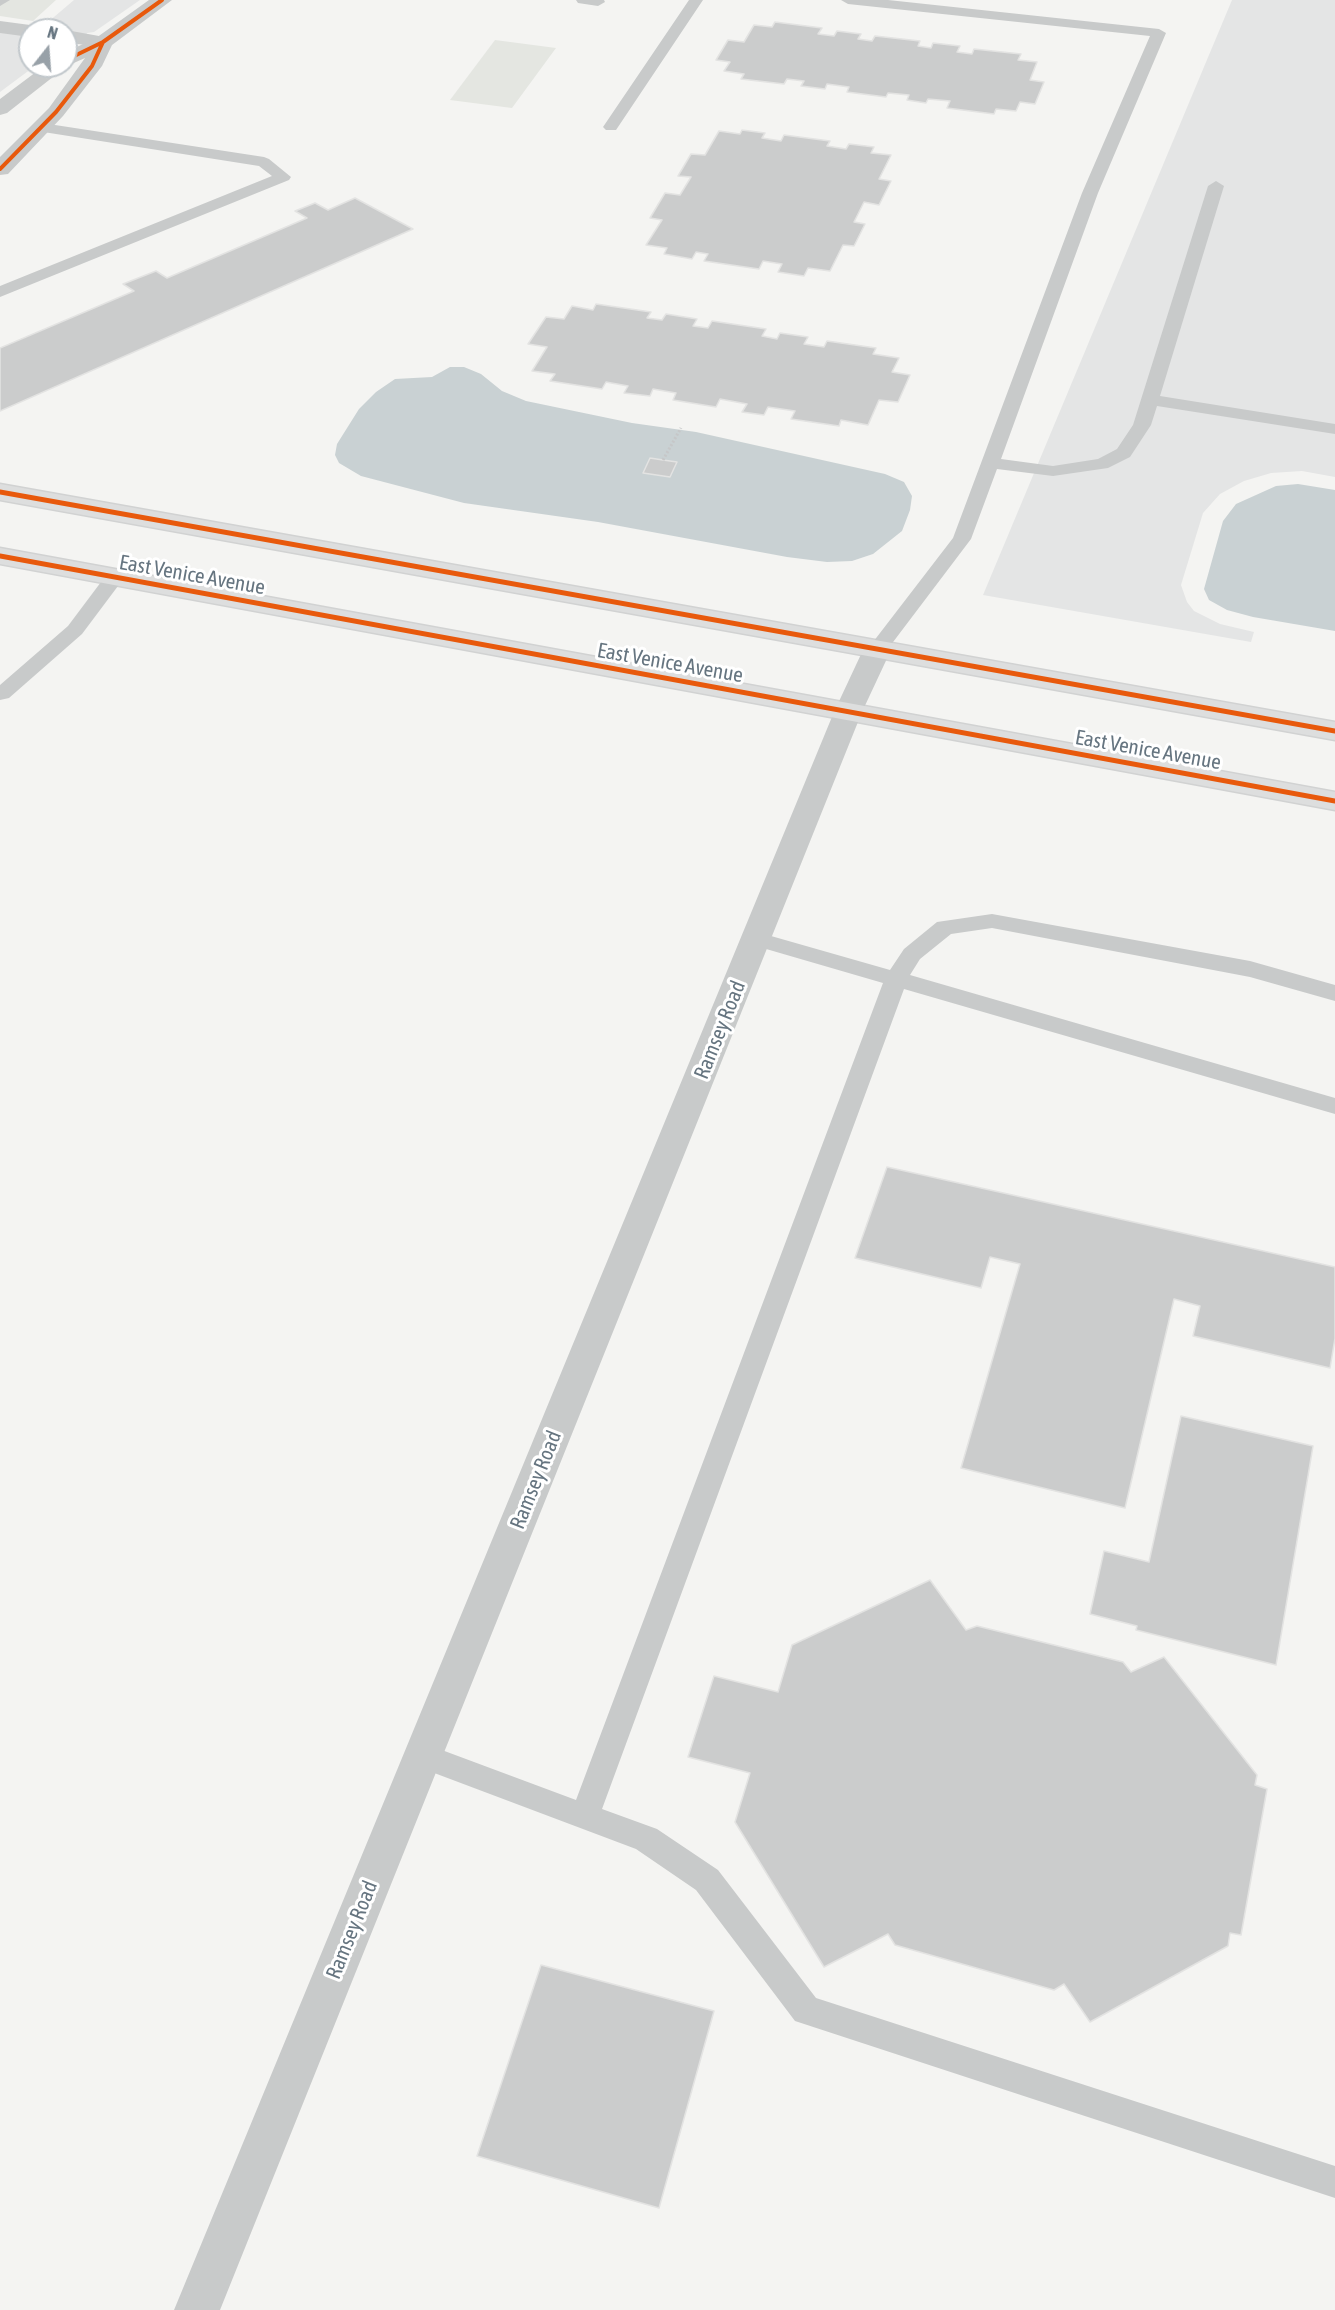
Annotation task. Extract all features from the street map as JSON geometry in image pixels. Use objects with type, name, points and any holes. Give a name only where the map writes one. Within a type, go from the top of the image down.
[{"type":"main road","points":[[0,492],[1335,731]]},
{"type":"main road","name":"East Venice Avenue","points":[[0,556],[1335,801]]},
{"type":"street","points":[[78,54],[104,42],[162,0]]},
{"type":"street","points":[[0,27],[18,29]]},
{"type":"street","points":[[78,38],[104,42]]},
{"type":"street","points":[[0,170],[42,128],[92,66],[104,42]]},
{"type":"street","points":[[0,110],[41,78]]},
{"type":"street","name":"Ramsey Road","points":[[197,2310],[848,712],[877,650]]},
{"type":"lane","points":[[583,0],[598,2]]},
{"type":"lane","points":[[611,127],[696,0]]},
{"type":"lane","points":[[848,0],[1159,33],[1090,193],[962,539],[877,650]]},
{"type":"lane","points":[[0,292],[283,177],[264,162],[42,128]]},
{"type":"lane","points":[[990,464],[1053,471],[1102,464],[1124,453],[1135,440],[1216,186]]},
{"type":"lane","points":[[1149,400],[1335,429]]},
{"type":"lane","points":[[0,693],[75,630],[114,578]]},
{"type":"lane","points":[[585,1816],[896,979],[912,954],[945,927],[992,921],[1250,969],[1335,993]]},
{"type":"lane","points":[[757,939],[1335,1106]]},
{"type":"lane","points":[[423,1756],[646,1839],[707,1880],[806,2010],[1335,2182]]},
{"type":"path","points":[[663,460],[681,429]]},
{"type":"shaded area","points":[[0,0],[56,0],[36,18],[0,16]]},
{"type":"shaded area","points":[[74,0],[140,0],[94,32],[87,33],[85,39],[78,42],[78,18],[53,18]]},
{"type":"shaded area","points":[[1232,0],[1335,0],[1335,477],[1302,471],[1271,473],[1244,481],[1220,494],[1203,513],[1181,585],[1187,602],[1194,611],[1220,624],[1254,632],[1251,642],[983,595]]},
{"type":"shaded area","points":[[0,26],[18,27],[19,78],[0,92]]},
{"type":"shaded area","points":[[495,40],[556,48],[512,108],[450,100]]},
{"type":"shaded area","points":[[450,367],[464,367],[481,374],[502,391],[526,401],[632,423],[696,432],[885,474],[904,482],[912,496],[910,510],[902,531],[873,554],[852,561],[827,562],[787,557],[598,522],[464,503],[361,476],[339,463],[335,455],[337,444],[359,409],[376,392],[395,379],[432,377]]},
{"type":"shaded area","points":[[1298,484],[1335,490],[1335,631],[1253,617],[1227,610],[1209,600],[1204,589],[1223,521],[1236,504],[1276,486]]},
{"type":"building","points":[[775,22],[822,28],[818,34],[834,36],[837,31],[861,34],[858,39],[872,41],[875,36],[920,41],[918,46],[931,48],[933,43],[960,46],[957,52],[972,54],[974,49],[1021,54],[1018,60],[1037,62],[1030,80],[1044,82],[1035,104],[1020,102],[1016,111],[996,109],[994,114],[947,108],[950,101],[928,99],[926,103],[907,100],[909,95],[888,93],[886,97],[847,92],[849,87],[827,84],[825,89],[801,86],[804,81],[787,79],[784,84],[741,79],[744,74],[724,71],[730,62],[716,60],[728,40],[744,42],[754,25],[772,27]]},
{"type":"building","points":[[742,130],[765,133],[762,138],[781,141],[784,135],[830,141],[827,146],[846,149],[849,144],[874,147],[871,153],[891,155],[879,179],[891,181],[879,205],[864,202],[854,222],[865,224],[854,246],[843,245],[830,271],[808,268],[804,276],[778,272],[782,264],[763,261],[759,269],[704,261],[708,254],[696,252],[692,259],[664,254],[667,248],[646,245],[662,220],[650,218],[665,193],[680,195],[691,177],[678,176],[691,154],[705,155],[719,131],[740,134]]},
{"type":"building","points":[[355,198],[413,229],[0,411],[0,348],[134,291],[123,284],[156,271],[167,278],[307,218],[295,211],[315,203],[328,210]]},
{"type":"building","points":[[596,304],[651,312],[647,318],[662,320],[666,314],[697,319],[693,326],[708,328],[712,321],[766,329],[762,336],[777,339],[780,333],[808,337],[804,344],[824,347],[827,341],[876,348],[873,354],[899,358],[892,372],[910,375],[898,402],[879,400],[868,425],[841,420],[839,426],[791,419],[795,411],[768,407],[764,415],[742,412],[747,404],[720,399],[716,407],[673,400],[676,393],[653,389],[650,396],[624,393],[628,386],[606,382],[602,389],[550,381],[555,374],[532,371],[547,347],[528,344],[546,317],[564,319],[572,306],[593,310]]},
{"type":"building","points":[[650,458],[677,462],[670,477],[643,473]]},
{"type":"building","points":[[887,1167],[1335,1267],[1335,1338],[1330,1368],[1193,1336],[1200,1306],[1174,1299],[1125,1508],[961,1468],[1020,1264],[990,1257],[981,1288],[855,1258]]},
{"type":"building","points":[[1181,1416],[1313,1446],[1276,1665],[1136,1630],[1137,1626],[1090,1614],[1104,1551],[1149,1562]]},
{"type":"building","points":[[930,1580],[966,1630],[977,1626],[1123,1662],[1131,1672],[1164,1657],[1257,1775],[1255,1785],[1267,1789],[1241,1935],[1230,1933],[1228,1946],[1090,2022],[1064,1984],[1054,1990],[895,1945],[888,1934],[824,1967],[735,1822],[750,1773],[688,1757],[714,1676],[778,1692],[792,1645]]},
{"type":"building","points":[[541,1965],[714,2011],[659,2208],[477,2156]]},
{"type":"cycle path","points":[[78,54],[103,42],[162,0]]},
{"type":"cycle path","points":[[0,169],[56,112],[92,66],[103,42]]},
{"type":"cycle path","points":[[0,492],[1335,731]]},
{"type":"cycle path","points":[[0,556],[1335,801]]}]
